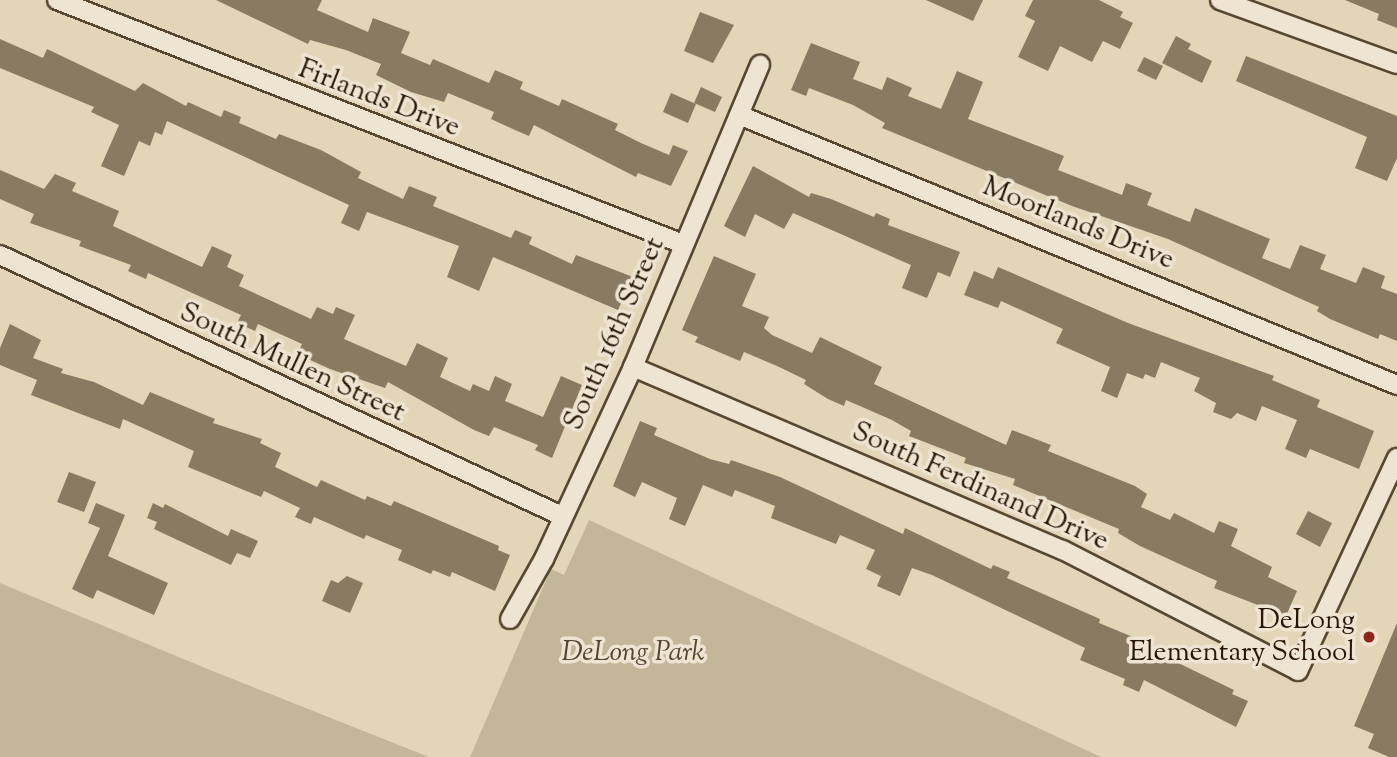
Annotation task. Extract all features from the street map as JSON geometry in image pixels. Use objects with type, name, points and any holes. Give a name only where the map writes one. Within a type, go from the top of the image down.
[{"type":"street","name":"Firlands Drive","points":[[57,0],[683,244]]},
{"type":"street","points":[[1220,0],[1397,64]]},
{"type":"street","name":"South 16th Street","points":[[510,619],[633,367],[760,65]]},
{"type":"street","name":"Moorlands Drive","points":[[739,115],[1397,385]]},
{"type":"street","name":"South Mullen Street","points":[[0,255],[562,516]]},
{"type":"street","name":"South Ferdinand Drive","points":[[633,367],[1063,550],[1298,671],[1397,458]]},
{"type":"green space","name":"DeLong Park","points":[[589,520],[1101,757],[470,757],[551,569],[564,575]]},
{"type":"green space","points":[[0,583],[210,670],[429,757],[0,757]]},
{"type":"building","points":[[216,0],[322,0],[317,10],[368,32],[373,18],[410,32],[401,53],[430,65],[433,59],[489,83],[495,70],[523,82],[520,89],[559,106],[562,99],[618,124],[615,130],[669,155],[673,145],[688,151],[671,186],[638,173],[636,177],[534,125],[529,136],[491,119],[494,112],[448,93],[444,102],[411,92],[376,75],[381,64],[310,40],[308,44]]},
{"type":"building","points":[[926,0],[983,0],[973,21]]},
{"type":"building","points":[[1033,0],[1099,0],[1123,12],[1120,17],[1133,23],[1120,49],[1103,41],[1092,62],[1060,46],[1048,71],[1018,57],[1035,21],[1025,16]]},
{"type":"building","points":[[1345,0],[1397,0],[1397,28],[1377,20],[1379,14]]},
{"type":"building","points":[[700,12],[734,25],[713,63],[684,51]]},
{"type":"building","points":[[1176,36],[1191,44],[1188,49],[1212,61],[1202,83],[1162,63]]},
{"type":"building","points":[[0,39],[43,58],[47,49],[135,91],[143,83],[186,106],[188,102],[221,117],[224,110],[241,117],[239,123],[276,139],[279,134],[321,150],[361,172],[358,178],[403,199],[409,186],[437,197],[433,206],[511,238],[515,230],[532,237],[529,244],[572,264],[576,255],[633,277],[618,310],[493,257],[479,291],[447,277],[459,246],[367,212],[359,231],[341,223],[349,205],[167,121],[162,135],[155,132],[150,146],[139,141],[124,176],[101,166],[119,125],[91,112],[94,107],[0,68]]},
{"type":"building","points":[[811,43],[860,62],[853,79],[882,90],[887,77],[912,88],[908,96],[941,109],[957,71],[983,82],[968,119],[1064,156],[1058,170],[1122,195],[1126,183],[1152,193],[1147,205],[1177,217],[1190,222],[1195,208],[1270,239],[1262,258],[1290,269],[1300,245],[1326,255],[1320,269],[1356,283],[1363,267],[1385,276],[1381,288],[1397,294],[1397,341],[1380,334],[1378,339],[1330,319],[1317,311],[1319,307],[1168,239],[1072,206],[882,128],[885,123],[853,105],[809,88],[806,96],[791,90]]},
{"type":"building","points":[[1246,56],[1397,116],[1397,158],[1387,181],[1355,168],[1367,137],[1236,81]]},
{"type":"building","points":[[1144,57],[1163,66],[1156,80],[1137,71]]},
{"type":"building","points":[[701,87],[722,97],[715,112],[694,103]]},
{"type":"building","points":[[671,93],[696,104],[688,123],[663,112]]},
{"type":"building","points":[[753,166],[809,197],[811,193],[831,199],[874,217],[876,213],[890,219],[888,225],[960,252],[950,277],[938,272],[927,298],[902,288],[911,265],[793,213],[784,229],[755,214],[745,237],[724,226]]},
{"type":"building","points":[[0,170],[44,189],[55,174],[76,183],[72,191],[119,211],[113,226],[202,267],[212,246],[232,255],[227,267],[244,275],[239,286],[311,319],[317,307],[333,314],[336,307],[355,315],[344,339],[406,366],[417,343],[448,358],[440,377],[470,391],[473,384],[489,391],[495,376],[512,384],[505,401],[543,417],[561,376],[582,385],[552,458],[535,450],[538,445],[494,427],[489,436],[474,430],[388,382],[385,388],[330,369],[297,354],[302,344],[258,324],[255,331],[237,323],[241,315],[148,273],[146,279],[128,271],[131,265],[79,246],[81,241],[30,223],[34,214],[0,199]]},
{"type":"building","points":[[714,256],[756,274],[742,306],[769,317],[764,328],[772,335],[812,353],[820,337],[882,367],[874,384],[1006,445],[1012,430],[1051,445],[1048,451],[1135,486],[1147,494],[1141,507],[1170,520],[1174,513],[1214,533],[1219,521],[1238,529],[1231,546],[1272,567],[1268,577],[1297,591],[1286,616],[1214,588],[1217,581],[1140,546],[1118,533],[1119,529],[1013,485],[1015,479],[964,463],[966,458],[909,436],[911,431],[892,420],[846,400],[844,406],[828,399],[804,384],[806,380],[777,366],[744,352],[740,361],[695,342],[698,337],[682,330]]},
{"type":"building","points":[[998,267],[1128,323],[1274,376],[1272,380],[1320,400],[1317,407],[1374,431],[1359,469],[1310,449],[1306,458],[1285,449],[1297,420],[1262,406],[1256,421],[1237,413],[1231,419],[1213,412],[1216,403],[1194,391],[1200,378],[1161,362],[1155,378],[1145,374],[1143,379],[1127,373],[1117,398],[1101,391],[1110,367],[1056,343],[1063,329],[1001,301],[998,308],[964,295],[974,271],[993,279]]},
{"type":"building","points":[[10,324],[41,340],[33,358],[63,369],[61,373],[94,382],[143,405],[150,392],[215,419],[213,423],[262,439],[260,443],[281,453],[275,467],[317,487],[321,480],[365,500],[367,496],[391,506],[394,501],[499,546],[498,550],[510,555],[495,591],[452,572],[450,577],[433,570],[431,574],[398,560],[402,550],[366,535],[364,539],[314,517],[311,524],[295,517],[300,508],[264,491],[261,497],[188,467],[194,451],[123,419],[120,429],[31,395],[37,380],[0,365],[0,348]]},
{"type":"building","points":[[640,421],[657,428],[654,435],[710,459],[729,464],[731,460],[780,477],[903,534],[905,528],[991,569],[993,565],[1010,572],[1007,578],[1100,619],[1099,623],[1145,642],[1143,646],[1234,690],[1232,694],[1248,701],[1236,727],[1144,680],[1139,692],[1123,685],[1125,679],[1080,660],[1085,648],[932,575],[912,568],[900,596],[877,586],[881,576],[866,569],[875,550],[840,535],[836,544],[771,518],[775,506],[735,490],[732,497],[703,485],[685,526],[669,519],[677,498],[642,482],[635,497],[613,486]]},
{"type":"building","points":[[69,472],[96,482],[84,512],[57,502]]},
{"type":"building","points":[[96,503],[125,515],[108,556],[168,583],[154,615],[97,590],[93,599],[72,589],[100,528],[88,523]]},
{"type":"building","points":[[153,503],[163,508],[165,504],[228,536],[231,529],[258,541],[250,558],[237,553],[231,565],[154,529],[157,522],[147,518]]},
{"type":"building","points":[[1308,511],[1332,523],[1320,547],[1296,534]]},
{"type":"building","points":[[347,576],[363,583],[350,613],[322,601],[331,580],[338,583]]},
{"type":"building","points":[[1397,623],[1397,757],[1389,757],[1368,748],[1374,734],[1354,726]]},
{"type":"place","name":"DeLong Elementary School","points":[[1369,637]]}]
